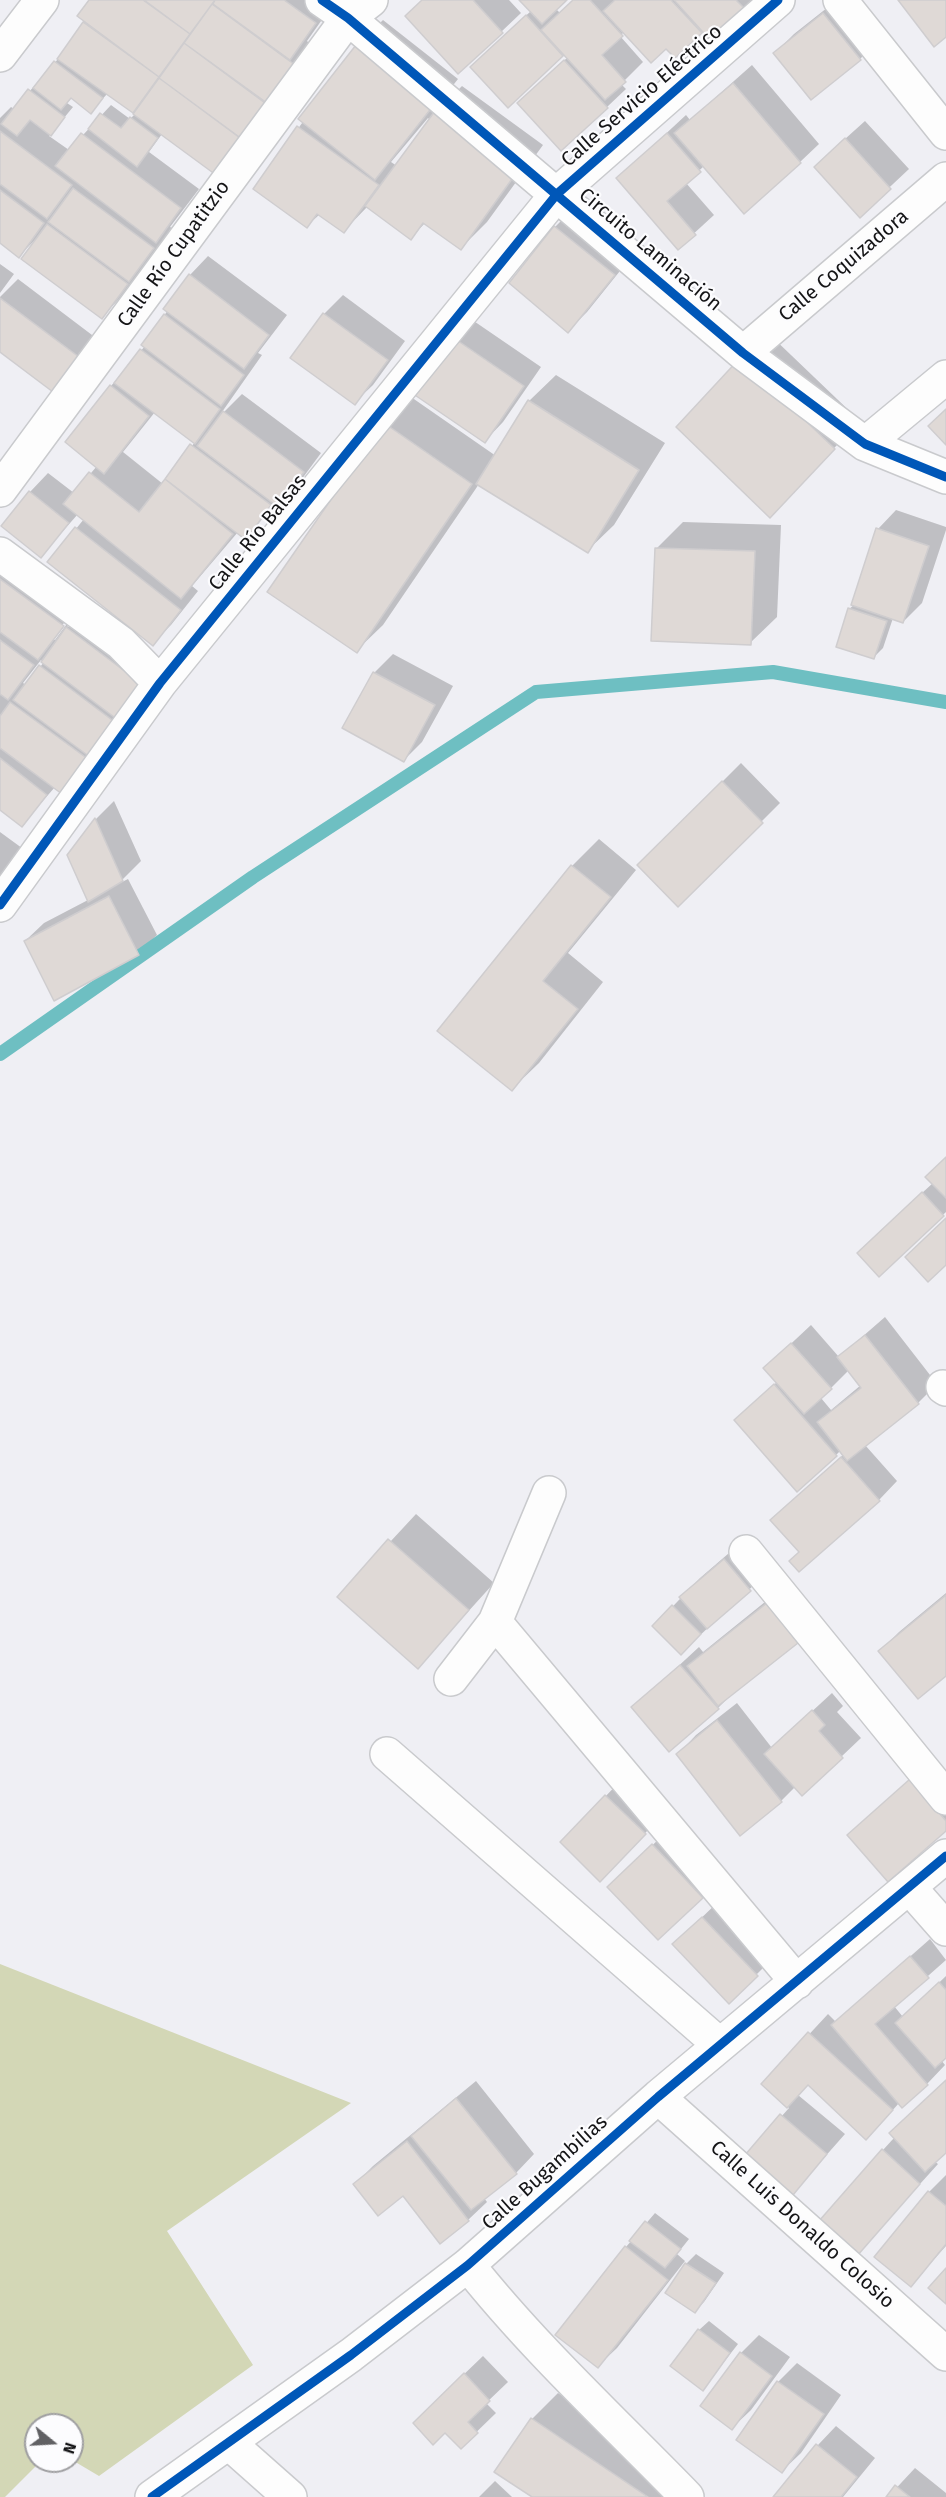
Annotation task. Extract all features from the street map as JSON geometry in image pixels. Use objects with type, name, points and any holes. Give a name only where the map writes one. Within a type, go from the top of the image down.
[{"type":"street","points":[[0,55],[42,0]]},
{"type":"street","name":"Circuito Laminación","points":[[322,0],[360,9],[557,195],[743,353],[865,444],[946,477]]},
{"type":"street","name":"Calle Servicio Eléctrico","points":[[557,195],[778,0]]},
{"type":"street","points":[[840,0],[946,133]]},
{"type":"street","name":"Calle Río Cupatitzio","points":[[0,490],[360,9]]},
{"type":"street","name":"Calle Coquizadora","points":[[743,353],[946,179]]},
{"type":"street","name":"Calle Río Balsas","points":[[0,905],[160,683],[557,195]]},
{"type":"street","points":[[865,444],[946,377]]},
{"type":"street","points":[[0,554],[121,643],[160,683]]},
{"type":"street","points":[[451,1679],[495,1622],[549,1493]]},
{"type":"street","points":[[746,1552],[946,1798]]},
{"type":"street","points":[[495,1622],[797,1982]]},
{"type":"street","points":[[387,1754],[720,2045]]},
{"type":"street","name":"Calle Bugambilias","points":[[152,2497],[351,2355],[468,2265],[658,2097],[946,1856]]},
{"type":"street","points":[[909,1887],[946,1929]]},
{"type":"street","name":"Calle Luis Donaldo Colosio","points":[[658,2097],[946,2354]]},
{"type":"street","points":[[468,2265],[496,2301],[687,2497]]},
{"type":"street","points":[[229,2443],[290,2497]]},
{"type":"green space","points":[[0,1964],[351,2103],[167,2231],[253,2365],[99,2476],[84,2467],[84,2413],[24,2413],[24,2473],[29,2473],[5,2497],[0,2497]]},
{"type":"building","points":[[89,0],[143,0],[190,34],[159,77],[77,16]]},
{"type":"building","points":[[144,0],[215,0],[190,34]]},
{"type":"building","points":[[215,0],[284,0],[316,23],[290,60],[213,4]]},
{"type":"building","points":[[422,0],[473,0],[503,33],[458,74],[405,16]]},
{"type":"building","points":[[519,0],[567,0],[542,24]]},
{"type":"building","points":[[573,0],[590,0],[623,36],[602,55],[626,82],[605,100],[541,30]]},
{"type":"building","points":[[615,0],[671,0],[702,33],[675,58],[666,49],[651,63],[603,11]]},
{"type":"building","points":[[674,0],[736,0],[745,9],[711,41]]},
{"type":"building","points":[[898,0],[946,0],[946,37],[934,47]]},
{"type":"building","points":[[212,4],[295,65],[267,103],[184,43]]},
{"type":"building","points":[[823,13],[861,60],[811,100],[773,53]]},
{"type":"building","points":[[526,15],[563,56],[508,108],[470,67]]},
{"type":"building","points":[[83,22],[159,77],[133,113],[57,59]]},
{"type":"building","points":[[184,43],[265,103],[240,138],[159,78]]},
{"type":"building","points":[[356,45],[433,106],[375,180],[298,119]]},
{"type":"building","points":[[564,60],[608,108],[561,151],[517,103]]},
{"type":"building","points":[[54,61],[103,98],[91,114],[71,98],[61,110],[33,88]]},
{"type":"building","points":[[159,78],[242,139],[216,175],[133,114]]},
{"type":"building","points":[[733,83],[801,163],[744,214],[674,133]]},
{"type":"building","points":[[28,89],[65,117],[51,136],[30,120],[17,136],[1,124]]},
{"type":"building","points":[[435,111],[517,172],[461,250],[423,223],[411,240],[365,206]]},
{"type":"building","points":[[100,113],[121,128],[130,117],[158,138],[137,167],[88,129]]},
{"type":"building","points":[[297,126],[379,185],[344,233],[317,214],[307,228],[253,189]]},
{"type":"building","points":[[0,131],[72,185],[47,219],[0,184]]},
{"type":"building","points":[[81,133],[181,208],[156,243],[55,166]]},
{"type":"building","points":[[667,133],[701,172],[667,201],[696,235],[678,250],[616,178]]},
{"type":"building","points":[[845,138],[891,189],[860,218],[814,167]]},
{"type":"building","points":[[73,188],[154,248],[129,282],[48,222]]},
{"type":"building","points":[[0,190],[44,223],[19,258],[0,243]]},
{"type":"building","points":[[47,224],[128,284],[102,319],[21,259]]},
{"type":"building","points":[[554,226],[615,275],[568,333],[509,283]]},
{"type":"building","points":[[189,274],[269,335],[244,369],[163,309]]},
{"type":"building","points":[[0,298],[79,357],[53,392],[0,352]]},
{"type":"building","points":[[323,313],[388,360],[355,405],[290,358]]},
{"type":"building","points":[[164,314],[244,375],[221,406],[141,345]]},
{"type":"building","points":[[445,332],[524,386],[485,443],[406,389]]},
{"type":"building","points":[[140,349],[220,409],[195,444],[114,383]]},
{"type":"building","points":[[740,358],[835,449],[770,518],[676,427]]},
{"type":"building","points":[[110,385],[149,416],[104,474],[65,442]]},
{"type":"building","points":[[528,400],[639,470],[588,553],[476,484]]},
{"type":"building","points":[[946,409],[946,445],[928,426]]},
{"type":"building","points":[[223,411],[304,472],[278,507],[197,446]]},
{"type":"building","points":[[384,423],[472,484],[357,653],[267,592]]},
{"type":"building","points":[[190,444],[271,505],[246,540],[165,479]]},
{"type":"building","points":[[89,472],[139,512],[165,479],[233,534],[181,599],[63,504]]},
{"type":"building","points":[[29,491],[69,523],[41,558],[1,526]]},
{"type":"building","points":[[75,527],[181,610],[153,646],[47,562]]},
{"type":"building","points":[[876,528],[929,546],[903,623],[851,605]]},
{"type":"building","points":[[655,548],[755,551],[751,645],[651,641]]},
{"type":"building","points":[[0,579],[64,626],[38,660],[0,632]]},
{"type":"building","points":[[848,608],[887,621],[874,659],[836,647]]},
{"type":"building","points":[[66,627],[147,688],[122,723],[41,662]]},
{"type":"building","points":[[0,640],[34,665],[8,700],[0,694]]},
{"type":"building","points":[[39,665],[120,726],[94,760],[13,700]]},
{"type":"building","points":[[373,672],[435,705],[404,762],[342,728]]},
{"type":"building","points":[[10,702],[92,762],[66,797],[0,748],[0,716]]},
{"type":"building","points":[[0,758],[47,795],[22,827],[0,810]]},
{"type":"building","points":[[722,781],[763,823],[678,907],[637,865]]},
{"type":"building","points":[[95,818],[123,881],[88,902],[67,855]]},
{"type":"building","points":[[571,865],[611,897],[543,981],[578,1009],[512,1091],[437,1031]]},
{"type":"building","points":[[109,896],[139,955],[54,1001],[24,941]]},
{"type":"building","points":[[946,1157],[946,1198],[925,1177]]},
{"type":"building","points":[[922,1192],[944,1216],[879,1277],[857,1253]]},
{"type":"building","points":[[946,1218],[946,1265],[928,1282],[905,1257]]},
{"type":"building","points":[[865,1335],[919,1404],[847,1461],[817,1422],[861,1388],[837,1357]]},
{"type":"building","points":[[791,1343],[832,1389],[804,1414],[763,1368]]},
{"type":"building","points":[[774,1384],[837,1456],[797,1492],[734,1420]]},
{"type":"building","points":[[841,1457],[880,1501],[799,1572],[789,1561],[799,1552],[770,1520]]},
{"type":"building","points":[[388,1539],[469,1610],[418,1669],[337,1597]]},
{"type":"building","points":[[724,1559],[751,1591],[707,1629],[679,1597]]},
{"type":"building","points":[[946,1595],[946,1676],[918,1699],[878,1651]]},
{"type":"building","points":[[767,1603],[798,1643],[718,1706],[687,1666]]},
{"type":"building","points":[[672,1605],[701,1634],[681,1655],[652,1626]]},
{"type":"building","points":[[680,1665],[719,1709],[669,1752],[631,1707]]},
{"type":"building","points":[[812,1710],[825,1725],[819,1731],[843,1758],[802,1796],[764,1754]]},
{"type":"building","points":[[717,1720],[782,1802],[740,1836],[676,1754]]},
{"type":"building","points":[[910,1779],[946,1821],[946,1831],[888,1882],[847,1835]]},
{"type":"building","points":[[605,1795],[646,1834],[600,1882],[560,1842]]},
{"type":"building","points":[[652,1844],[703,1898],[658,1940],[607,1887]]},
{"type":"building","points":[[702,1917],[758,1976],[729,2004],[672,1944]]},
{"type":"building","points":[[910,1956],[929,1978],[875,2024],[928,2085],[902,2108],[831,2025]]},
{"type":"building","points":[[939,1982],[946,1990],[946,2058],[935,2068],[895,2023]]},
{"type":"building","points":[[808,2032],[893,2110],[866,2140],[808,2085],[787,2108],[761,2084]]},
{"type":"building","points":[[946,2080],[946,2153],[925,2172],[889,2133]]},
{"type":"building","points":[[456,2098],[517,2174],[471,2210],[411,2136]]},
{"type":"building","points":[[780,2114],[827,2154],[793,2195],[745,2155]]},
{"type":"building","points":[[407,2141],[469,2221],[440,2244],[403,2196],[378,2216],[353,2184]]},
{"type":"building","points":[[882,2149],[920,2184],[857,2256],[819,2221]]},
{"type":"building","points":[[928,2191],[946,2206],[946,2244],[911,2287],[874,2257]]},
{"type":"building","points":[[645,2221],[681,2249],[665,2268],[629,2241]]},
{"type":"building","points":[[625,2246],[668,2280],[598,2368],[555,2335]]},
{"type":"building","points":[[685,2263],[716,2283],[695,2313],[665,2293]]},
{"type":"building","points":[[946,2268],[946,2304],[928,2288]]},
{"type":"building","points":[[698,2329],[730,2353],[703,2391],[670,2366]]},
{"type":"building","points":[[740,2352],[772,2376],[732,2430],[700,2406]]},
{"type":"building","points":[[464,2373],[490,2401],[468,2422],[478,2433],[461,2449],[445,2433],[433,2445],[413,2423]]},
{"type":"building","points":[[777,2381],[824,2414],[782,2473],[736,2440]]},
{"type":"building","points":[[531,2418],[648,2497],[532,2497],[494,2472]]},
{"type":"building","points":[[816,2444],[857,2477],[841,2497],[773,2497]]},
{"type":"building","points":[[895,2485],[910,2497],[886,2497]]},
{"type":"waterway","points":[[0,1054],[253,877],[536,692],[773,672],[946,702]]},
{"type":"cycle path","points":[[322,0],[348,18],[743,353],[865,444],[946,477]]},
{"type":"cycle path","points":[[0,905],[160,683],[557,194],[778,0]]},
{"type":"cycle path","points":[[152,2497],[351,2355],[468,2265],[658,2097],[946,1856]]}]
